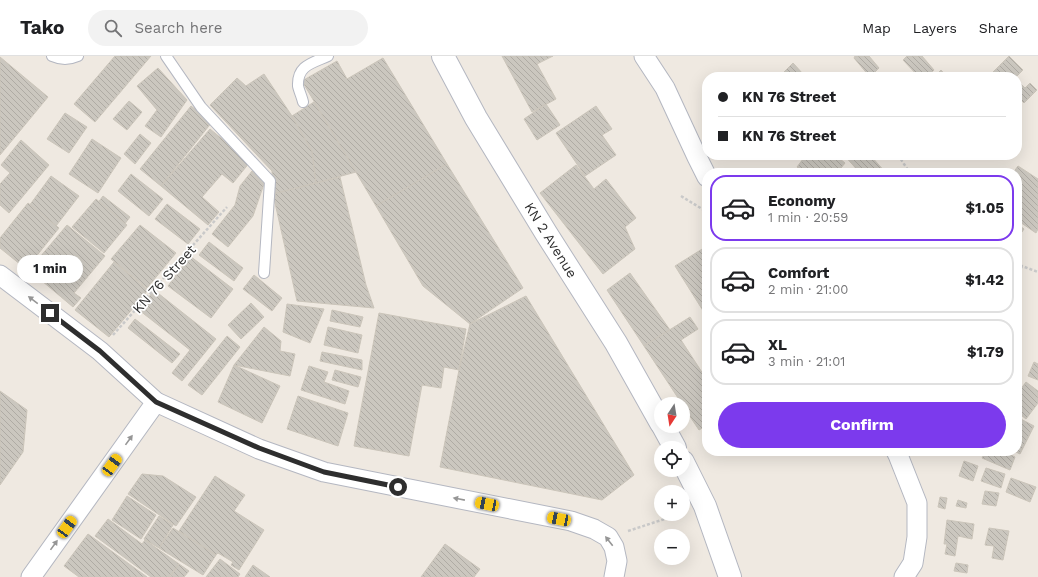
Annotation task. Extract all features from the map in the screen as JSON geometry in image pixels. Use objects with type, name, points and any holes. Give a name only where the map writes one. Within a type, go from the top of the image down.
[{"type":"main road","name":"KN 2 Avenue","points":[[443,56],[476,118],[546,233],[616,342],[654,410]]},
{"type":"main road","points":[[690,476],[705,506],[730,577]]},
{"type":"street","points":[[644,56],[665,88],[702,168]]},
{"type":"street","points":[[0,275],[100,351],[156,402],[259,448],[324,472],[571,521],[594,529],[608,537],[614,547],[618,561],[614,577]]},
{"type":"street","points":[[31,577],[156,402]]},
{"type":"street","points":[[898,456],[916,503],[917,537],[913,563],[904,577]]},
{"type":"lane","points":[[52,56],[58,59],[78,56]]},
{"type":"lane","points":[[166,56],[201,107],[270,181],[264,273]]},
{"type":"lane","points":[[303,102],[298,86],[300,73],[304,67],[328,56]]},
{"type":"path","points":[[681,196],[702,209]]},
{"type":"path","name":"KN 76 Street","points":[[100,351],[228,207]]},
{"type":"path","points":[[1022,266],[1038,272]]},
{"type":"path","points":[[608,537],[658,521]]},
{"type":"building","points":[[115,56],[151,56],[95,122],[74,104]]},
{"type":"building","points":[[502,56],[553,56],[537,64],[556,99],[532,112]]},
{"type":"building","points":[[855,56],[869,56],[879,68],[875,72],[866,72],[854,58]]},
{"type":"building","points":[[907,56],[922,56],[934,70],[932,72],[914,72],[903,60]]},
{"type":"building","points":[[1009,56],[1023,70],[1021,72],[993,72]]},
{"type":"building","points":[[0,57],[48,97],[0,155]]},
{"type":"building","points":[[383,58],[447,164],[376,206],[302,81],[337,61],[347,79]]},
{"type":"building","points":[[793,63],[801,72],[784,72]]},
{"type":"building","points":[[158,68],[187,100],[161,137],[145,126],[157,110],[137,86]]},
{"type":"building","points":[[264,74],[292,116],[312,151],[316,183],[273,194],[272,171],[210,105],[237,78],[246,86]]},
{"type":"building","points":[[1030,83],[1037,90],[1024,103],[1022,101],[1022,85],[1025,88]]},
{"type":"building","points":[[129,101],[142,112],[127,130],[113,119]]},
{"type":"building","points":[[314,102],[356,172],[316,183],[312,151],[292,116]]},
{"type":"building","points":[[546,104],[560,125],[537,140],[524,119]]},
{"type":"building","points":[[191,106],[212,122],[161,186],[140,169]]},
{"type":"building","points":[[596,106],[612,129],[602,135],[616,155],[585,176],[556,133]]},
{"type":"building","points":[[65,113],[87,127],[69,153],[47,139]]},
{"type":"building","points":[[210,129],[250,162],[233,183],[222,174],[202,197],[219,212],[208,225],[161,186]]},
{"type":"building","points":[[140,134],[151,143],[135,164],[124,154]]},
{"type":"building","points":[[92,139],[121,158],[98,193],[69,174]]},
{"type":"building","points":[[21,140],[49,165],[9,213],[0,205],[0,184],[10,173],[1,165]]},
{"type":"building","points":[[802,160],[841,160],[845,163],[841,168],[797,167]]},
{"type":"building","points":[[848,160],[874,160],[882,168],[856,168]]},
{"type":"building","points":[[447,164],[523,288],[470,324],[423,286],[376,206]]},
{"type":"building","points":[[576,165],[594,189],[606,179],[636,218],[625,227],[635,249],[603,274],[540,193]]},
{"type":"building","points":[[1022,169],[1038,179],[1038,229],[1036,233],[1022,223]]},
{"type":"building","points":[[252,171],[265,181],[253,216],[228,247],[212,234],[235,205],[240,186]]},
{"type":"building","points":[[131,174],[163,199],[149,216],[118,191]]},
{"type":"building","points":[[51,176],[79,196],[56,226],[29,206]]},
{"type":"building","points":[[340,177],[366,285],[374,308],[297,301],[273,194]]},
{"type":"building","points":[[103,196],[130,217],[112,241],[85,220]]},
{"type":"building","points":[[96,199],[127,225],[104,253],[72,227]]},
{"type":"building","points":[[28,203],[59,228],[26,269],[0,248],[0,238]]},
{"type":"building","points":[[167,204],[200,229],[188,244],[155,219]]},
{"type":"building","points":[[67,225],[105,256],[74,293],[81,298],[73,307],[29,270]]},
{"type":"building","points":[[140,225],[176,253],[147,288],[111,259]]},
{"type":"building","points":[[209,242],[243,268],[234,281],[199,255]]},
{"type":"building","points":[[702,249],[702,309],[675,266]]},
{"type":"building","points":[[190,256],[233,289],[211,318],[168,286]]},
{"type":"building","points":[[114,262],[148,290],[109,337],[75,310]]},
{"type":"building","points":[[630,273],[670,330],[644,346],[607,290]]},
{"type":"building","points":[[254,275],[282,298],[272,311],[243,289]]},
{"type":"building","points":[[154,290],[216,339],[182,381],[172,373],[190,350],[139,310]]},
{"type":"building","points":[[526,296],[634,475],[602,500],[440,467],[459,370],[470,324]]},
{"type":"building","points":[[251,303],[264,317],[241,339],[228,325]]},
{"type":"building","points":[[287,304],[324,309],[310,343],[283,332]]},
{"type":"building","points":[[332,310],[363,317],[360,327],[330,321]]},
{"type":"building","points":[[379,313],[466,329],[459,370],[444,367],[441,388],[422,385],[409,456],[354,446]]},
{"type":"building","points":[[690,317],[698,329],[681,340],[702,372],[702,428],[699,430],[690,416],[690,397],[677,397],[644,346]]},
{"type":"building","points":[[135,319],[180,354],[172,363],[128,328]]},
{"type":"building","points":[[264,327],[281,341],[280,351],[295,354],[290,376],[234,365]]},
{"type":"building","points":[[328,327],[362,335],[358,353],[324,345]]},
{"type":"building","points":[[227,336],[240,347],[202,395],[188,385]]},
{"type":"building","points":[[322,352],[362,360],[362,370],[320,361]]},
{"type":"building","points":[[1034,362],[1038,364],[1038,380],[1028,376]]},
{"type":"building","points":[[234,365],[280,386],[262,423],[218,402]]},
{"type":"building","points":[[309,366],[328,372],[324,382],[349,391],[345,404],[301,390]]},
{"type":"building","points":[[335,370],[361,377],[358,387],[332,380]]},
{"type":"building","points":[[1026,382],[1038,391],[1038,403],[1026,419],[1022,416],[1022,387]]},
{"type":"building","points":[[0,391],[27,410],[23,452],[0,485]]},
{"type":"building","points":[[298,396],[348,413],[338,446],[287,429]]},
{"type":"building","points":[[1022,420],[1034,426],[1022,450]]},
{"type":"building","points":[[983,456],[1015,457],[1010,470],[982,458]]},
{"type":"building","points":[[964,461],[978,466],[973,481],[959,476]]},
{"type":"building","points":[[986,468],[1005,474],[1001,488],[981,481]]},
{"type":"building","points":[[142,474],[163,476],[196,497],[176,526],[128,494]]},
{"type":"building","points":[[215,476],[245,495],[234,511],[264,530],[239,570],[231,565],[233,562],[218,553],[216,555],[179,531]]},
{"type":"building","points":[[1011,478],[1036,487],[1030,502],[1006,492]]},
{"type":"building","points":[[985,491],[999,493],[996,506],[982,504]]},
{"type":"building","points":[[127,496],[156,515],[141,539],[112,520]]},
{"type":"building","points":[[940,497],[947,498],[945,509],[938,507]]},
{"type":"building","points":[[958,500],[967,503],[966,508],[956,506]]},
{"type":"building","points":[[159,516],[173,525],[159,548],[144,539]]},
{"type":"building","points":[[108,519],[142,544],[145,540],[179,564],[169,577],[151,577],[95,536]]},
{"type":"building","points":[[947,520],[974,524],[972,539],[958,536],[955,556],[945,554],[947,544],[944,544]]},
{"type":"building","points":[[173,528],[216,555],[203,575],[159,548]]},
{"type":"building","points":[[989,528],[1009,531],[1003,560],[992,558],[994,546],[985,545]]},
{"type":"building","points":[[88,534],[147,577],[79,577],[64,566]]},
{"type":"building","points":[[445,544],[480,569],[474,577],[421,577]]},
{"type":"building","points":[[220,559],[240,574],[238,577],[206,577]]},
{"type":"building","points":[[956,563],[968,565],[967,573],[954,571]]},
{"type":"building","points":[[179,564],[189,571],[184,577],[170,577]]},
{"type":"building","points":[[253,565],[270,577],[245,577]]},
{"type":"route","points":[[50,313],[100,351],[156,402],[259,448],[324,472],[398,487]]}]
